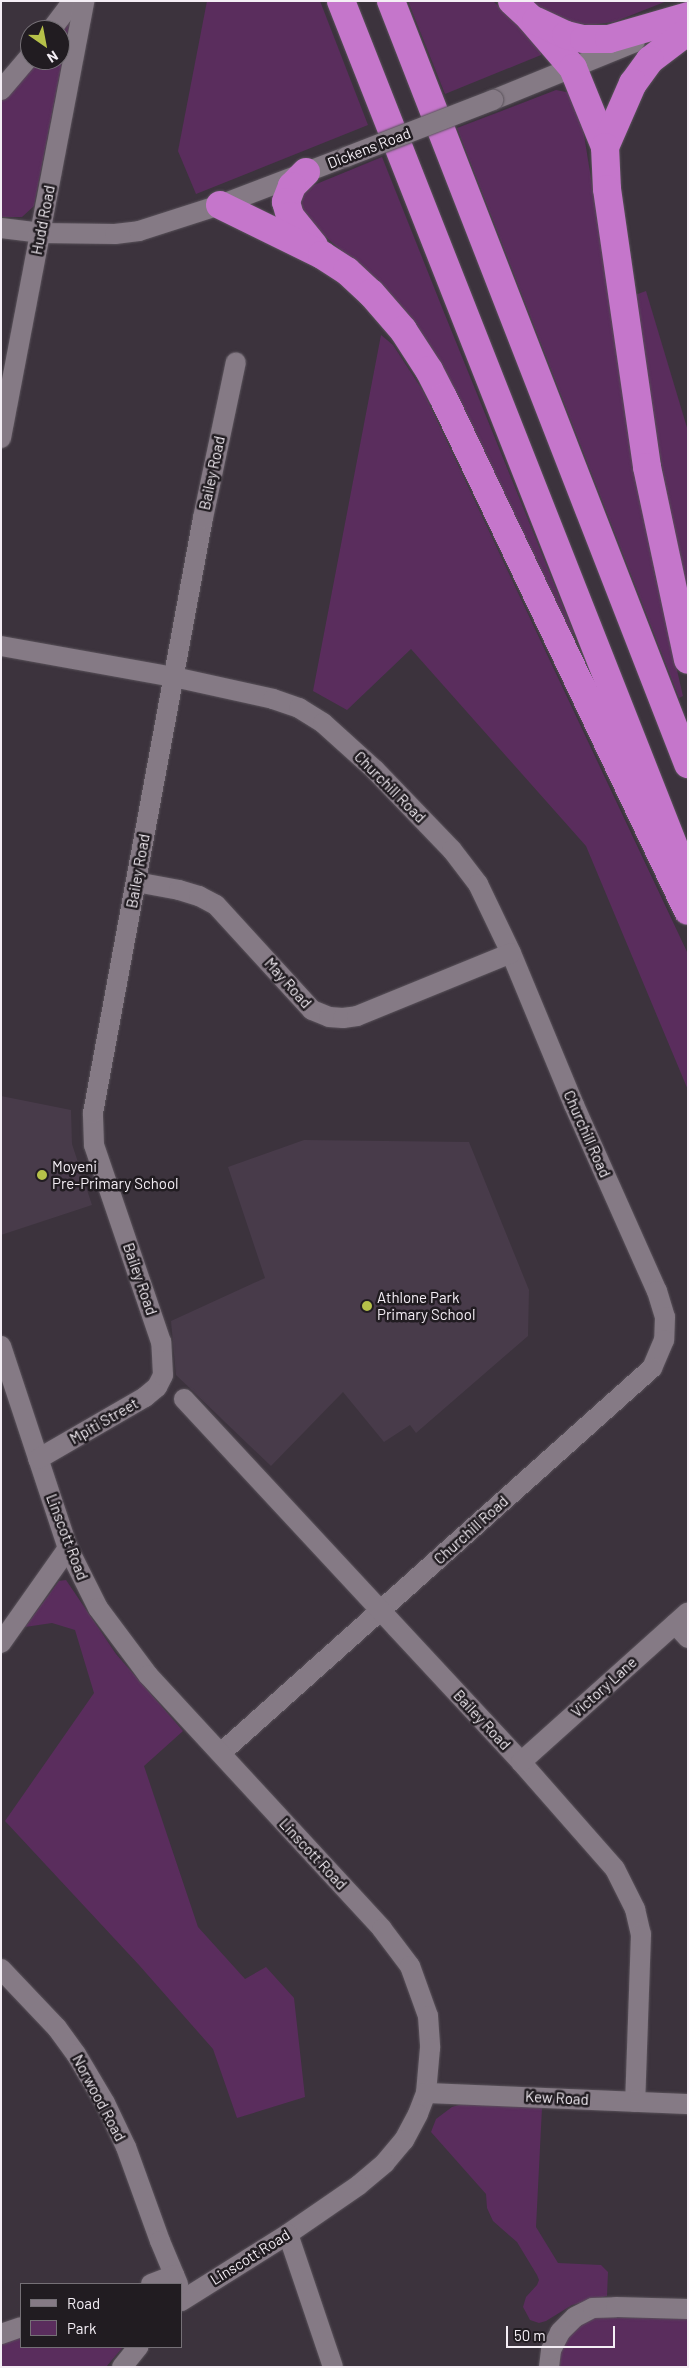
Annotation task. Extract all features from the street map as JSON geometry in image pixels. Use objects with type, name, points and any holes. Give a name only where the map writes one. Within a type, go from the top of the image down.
[{"type":"highway","points":[[341,1],[688,882]]},
{"type":"highway","points":[[391,1],[688,764]]},
{"type":"highway","points":[[521,9],[566,35],[584,39],[609,39],[688,16]]},
{"type":"highway","points":[[521,9],[572,68],[605,147],[607,189],[647,467],[688,660]]},
{"type":"highway","points":[[605,147],[633,83],[650,60],[688,31]]},
{"type":"highway","points":[[306,172],[292,186],[286,202],[290,216],[322,255]]},
{"type":"highway","points":[[220,205],[322,255],[348,272],[371,293],[403,330],[429,370],[688,911]]},
{"type":"street","points":[[59,20],[73,1]]},
{"type":"street","name":"Hudd Road","points":[[1,438],[84,1]]},
{"type":"street","name":"Dickens Road","points":[[1,228],[40,233],[115,234],[139,231],[220,205],[346,157],[493,100],[688,20]]},
{"type":"street","points":[[1,90],[20,68]]},
{"type":"street","name":"Bailey Road","points":[[163,1375],[161,1342],[98,1160],[92,1130],[92,1113],[174,678],[202,518],[236,362]]},
{"type":"street","name":"Churchill Road","points":[[1,646],[174,678],[273,699],[299,708],[323,723],[375,770],[452,850],[478,884],[511,953],[574,1105],[656,1291],[665,1317],[664,1340],[652,1368],[221,1753]]},
{"type":"street","name":"May Road","points":[[136,882],[179,890],[199,896],[216,905],[312,1010],[329,1017],[357,1016],[511,953]]},
{"type":"street","name":"Linscott Road","points":[[1,1346],[68,1548],[84,1585],[113,1631],[148,1675],[382,1929],[410,1966],[428,2016],[430,2048],[426,2093],[418,2114],[404,2140],[386,2163],[359,2185],[288,2234],[182,2289]]},
{"type":"street","name":"Mpiti Street","points":[[38,1459],[145,1397],[157,1387],[163,1375]]},
{"type":"street","name":"Bailey Road","points":[[184,1400],[521,1762],[615,1869],[635,1909],[641,1934],[635,2102]]},
{"type":"street","points":[[1,1644],[68,1548]]},
{"type":"street","name":"Victory Lane","points":[[521,1762],[683,1625]]},
{"type":"street","name":"Norwood Road","points":[[1,1968],[57,2028],[76,2054],[106,2103],[126,2147],[177,2283]]},
{"type":"street","name":"Kew Road","points":[[426,2093],[688,2104]]},
{"type":"street","points":[[288,2234],[333,2367]]},
{"type":"street","points":[[549,2367],[551,2350],[560,2332],[575,2317],[594,2308],[688,2309]]},
{"type":"street","points":[[1,2334],[20,2327]]},
{"type":"street","points":[[122,2367],[137,2348]]},
{"type":"shaded area","name":"Moyeni Pre-Primary School","points":[[1,1096],[71,1110],[72,1144],[92,1205],[1,1235]]},
{"type":"shaded area","name":"Athlone Park Primary School","points":[[304,1140],[469,1142],[529,1290],[528,1336],[416,1433],[410,1425],[384,1442],[343,1392],[271,1466],[176,1375],[171,1321],[265,1278],[228,1167]]},
{"type":"green space","points":[[207,1],[320,1],[368,125],[196,194],[178,151]]},
{"type":"green space","points":[[408,1],[493,1],[534,40],[541,51],[541,55],[445,94]]},
{"type":"green space","points":[[533,1],[667,1],[614,22],[589,25],[565,21],[544,11]]},
{"type":"green space","points":[[28,70],[60,70],[34,206],[22,217],[1,217],[1,102]]},
{"type":"green space","points":[[556,90],[571,93],[579,104],[655,575],[683,696],[679,698],[457,128]]},
{"type":"green space","points":[[382,157],[574,633],[569,635],[362,268],[300,215],[297,192]]},
{"type":"green space","points":[[646,291],[688,431],[688,614],[632,296]]},
{"type":"green space","points":[[381,335],[393,345],[423,391],[688,954],[688,1090],[586,846],[411,649],[347,710],[313,691]]},
{"type":"green space","points":[[66,1580],[116,1654],[183,1731],[144,1766],[198,1927],[245,1979],[266,1967],[294,1998],[305,2097],[237,2118],[213,2049],[139,1965],[5,1821],[94,1693],[75,1630],[52,1623],[25,1627],[59,1581]]},
{"type":"green space","points":[[462,2104],[542,2108],[536,2227],[558,2263],[601,2265],[608,2272],[607,2296],[572,2305],[546,2321],[539,2323],[530,2320],[523,2307],[526,2297],[537,2285],[539,2280],[537,2275],[517,2242],[493,2221],[487,2208],[486,2194],[431,2132],[436,2119],[452,2107]]},
{"type":"green space","points":[[591,2318],[688,2319],[688,2367],[559,2367],[561,2349],[576,2327]]},
{"type":"green space","points":[[20,2334],[20,2348],[122,2348],[106,2367],[1,2367],[1,2341]]},
{"type":"place","name":"Moyeni Pre-Primary School","points":[[42,1175]]},
{"type":"place","name":"Athlone Park Primary School","points":[[367,1306]]}]
